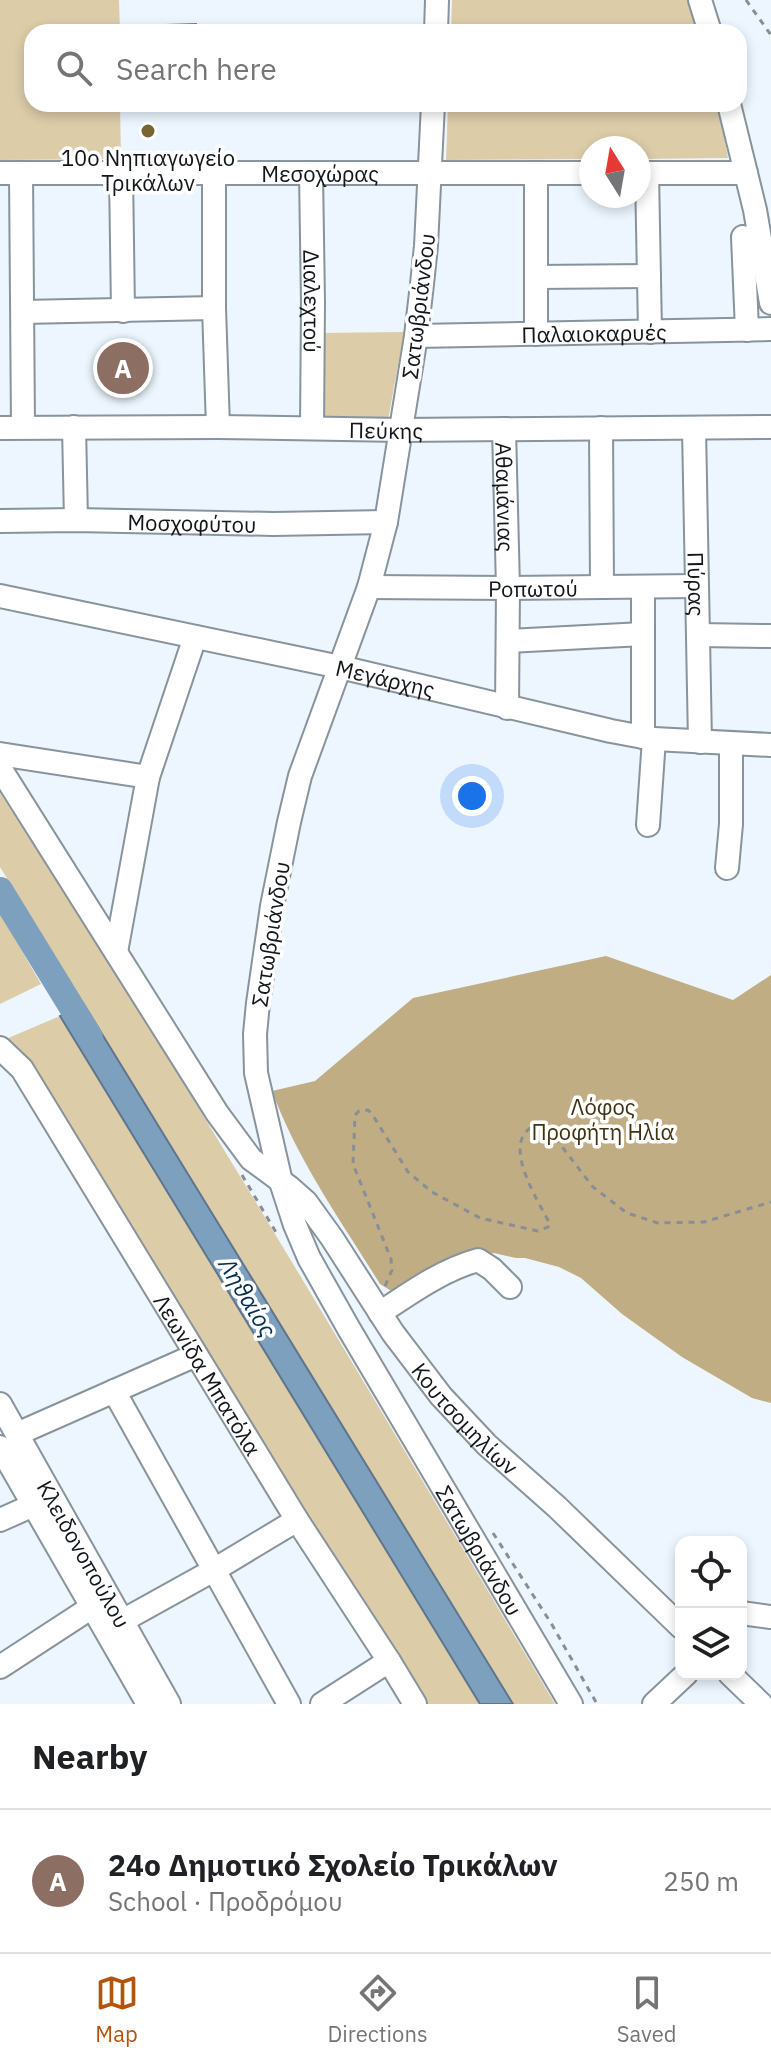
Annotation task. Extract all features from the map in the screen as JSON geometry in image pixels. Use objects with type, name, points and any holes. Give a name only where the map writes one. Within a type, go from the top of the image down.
[{"type":"street","points":[[436,24],[437,0]]},
{"type":"street","points":[[700,0],[708,24]]},
{"type":"street","name":"Σατωβριάνδου","points":[[433,112],[426,246],[416,336],[386,522],[369,587],[300,776],[272,906],[255,1034],[256,1073],[281,1182],[298,1234],[320,1279],[571,1704]]},
{"type":"street","points":[[731,112],[771,303]]},
{"type":"street","points":[[11,173],[23,312],[23,427]]},
{"type":"street","name":"Μεσοχώρας","points":[[11,173],[579,173]]},
{"type":"street","points":[[121,173],[123,311]]},
{"type":"street","points":[[214,173],[218,427]]},
{"type":"street","name":"Διαλεχτού","points":[[311,173],[312,428]]},
{"type":"street","points":[[536,173],[536,334]]},
{"type":"street","points":[[651,173],[746,173]]},
{"type":"street","points":[[645,208],[650,332]]},
{"type":"street","points":[[743,237],[747,330]]},
{"type":"street","points":[[536,277],[649,276]]},
{"type":"street","points":[[23,312],[214,308]]},
{"type":"street","name":"Παλαιοκαρυές","points":[[416,336],[771,329]]},
{"type":"street","points":[[74,427],[76,520]]},
{"type":"street","name":"Πεύκης","points":[[0,428],[402,430],[771,427]]},
{"type":"street","points":[[601,428],[602,587]]},
{"type":"street","name":"Πύρας","points":[[694,428],[700,742]]},
{"type":"street","name":"Αθαμάνιας","points":[[504,429],[507,708]]},
{"type":"street","name":"Μοσχοφύτου","points":[[0,521],[386,522]]},
{"type":"street","name":"Ροπωτού","points":[[369,587],[697,586]]},
{"type":"street","points":[[643,587],[649,738],[648,825]]},
{"type":"street","name":"Μεγάρχης","points":[[0,596],[340,667],[507,708],[649,738],[771,745]]},
{"type":"street","points":[[508,641],[643,634]]},
{"type":"street","points":[[698,635],[771,636]]},
{"type":"street","points":[[116,952],[148,777],[195,637]]},
{"type":"street","points":[[727,868],[731,824],[731,744]]},
{"type":"street","points":[[0,754],[148,777]]},
{"type":"street","name":"Κουτσομηλίων","points":[[0,768],[233,1136],[251,1159],[300,1196],[317,1217],[413,1361],[462,1420],[675,1617]]},
{"type":"street","name":"Λεωνίδα Μπατόλα","points":[[0,1048],[22,1069],[297,1520],[415,1704]]},
{"type":"street","points":[[376,1307],[478,1260],[510,1287]]},
{"type":"street","points":[[8,1440],[196,1355]]},
{"type":"street","points":[[114,1391],[289,1704]]},
{"type":"street","name":"Κλειδονοπούλου","points":[[0,1404],[8,1440],[160,1702]]},
{"type":"street","points":[[0,1520],[43,1501]]},
{"type":"street","name":"Κλειδονοπούλου","points":[[43,1501],[92,1607],[114,1625]]},
{"type":"street","points":[[114,1625],[297,1520]]},
{"type":"street","points":[[0,1667],[92,1607]]},
{"type":"street","points":[[747,1614],[771,1617]]},
{"type":"street","points":[[322,1704],[389,1661]]},
{"type":"street","points":[[654,1704],[680,1680]]},
{"type":"street","points":[[736,1680],[761,1704]]},
{"type":"path","points":[[746,0],[771,35]]},
{"type":"path","points":[[376,1307],[392,1270],[391,1259],[353,1164],[355,1115],[364,1110],[372,1114],[408,1172],[432,1192],[480,1218],[538,1231],[550,1224],[519,1159],[519,1145],[526,1133],[539,1125],[553,1135],[593,1187],[627,1213],[658,1223],[704,1222],[771,1202]]},
{"type":"path","points":[[492,1532],[551,1623],[597,1704]]},
{"type":"shaded area","points":[[0,0],[119,0],[120,24],[24,24],[24,112],[120,112],[121,159],[0,160]]},
{"type":"shaded area","points":[[452,0],[693,0],[700,24],[451,24]]},
{"type":"shaded area","points":[[448,112],[719,112],[728,158],[651,159],[651,136],[579,136],[579,159],[446,160]]},
{"type":"shaded area","points":[[404,332],[388,420],[318,420],[319,333]]},
{"type":"shaded area","points":[[0,793],[213,1132],[555,1704],[513,1704],[0,867]]},
{"type":"shaded area","points":[[0,913],[41,984],[0,1004]]},
{"type":"shaded area","points":[[60,1016],[480,1704],[423,1704],[306,1523],[6,1039]]},
{"type":"green space","name":"Λόφος Προφήτη Ηλία","points":[[606,956],[733,1000],[771,975],[771,1403],[752,1398],[682,1357],[622,1314],[581,1278],[559,1267],[494,1253],[475,1256],[393,1292],[380,1284],[307,1166],[272,1091],[315,1081],[413,998]]},
{"type":"water","name":"Ληθαίος","points":[[83,1003],[513,1704],[480,1704],[60,1016]]},
{"type":"waterway","name":"Ληθαίος","points":[[0,890],[90,1037]]},
{"type":"place","name":"10ο Νηπιαγωγείο Τρικάλων","points":[[148,131]]},
{"type":"place","name":"24ο Δημοτικό Σχολείο Τρικάλων","points":[[123,368]]}]
